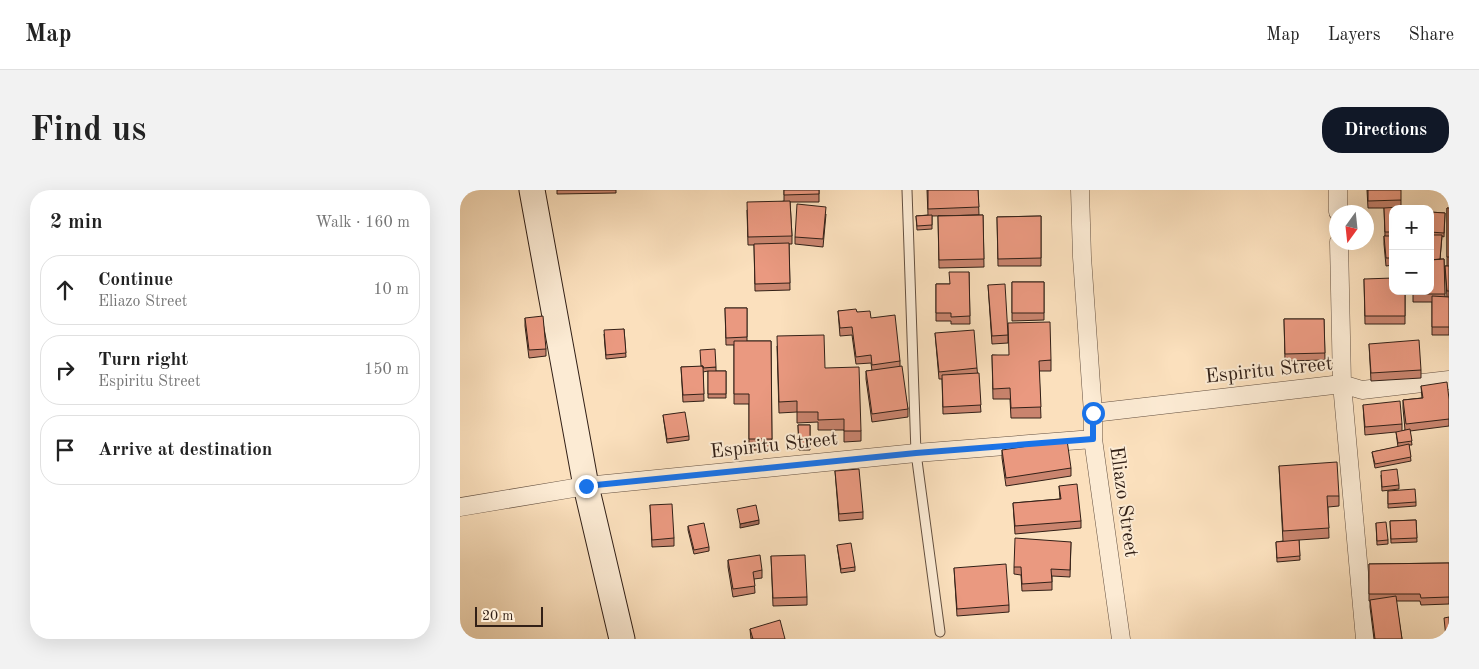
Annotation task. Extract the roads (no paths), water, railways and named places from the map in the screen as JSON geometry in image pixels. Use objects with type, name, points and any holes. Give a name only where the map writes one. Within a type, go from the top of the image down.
[{"type":"street","points":[[532,190],[586,486],[622,639]]},
{"type":"street","name":"Eliazo Street","points":[[1080,190],[1093,439],[1121,639]]},
{"type":"street","points":[[1338,190],[1338,205]]},
{"type":"street","points":[[1339,250],[1342,384],[1365,639]]},
{"type":"street","name":"Espiritu Street","points":[[1093,413],[1342,384],[1362,390],[1449,380]]},
{"type":"street","name":"Espiritu Street","points":[[460,507],[586,486],[916,453],[1093,439]]},
{"type":"lane","points":[[907,190],[916,453],[940,632]]}]
